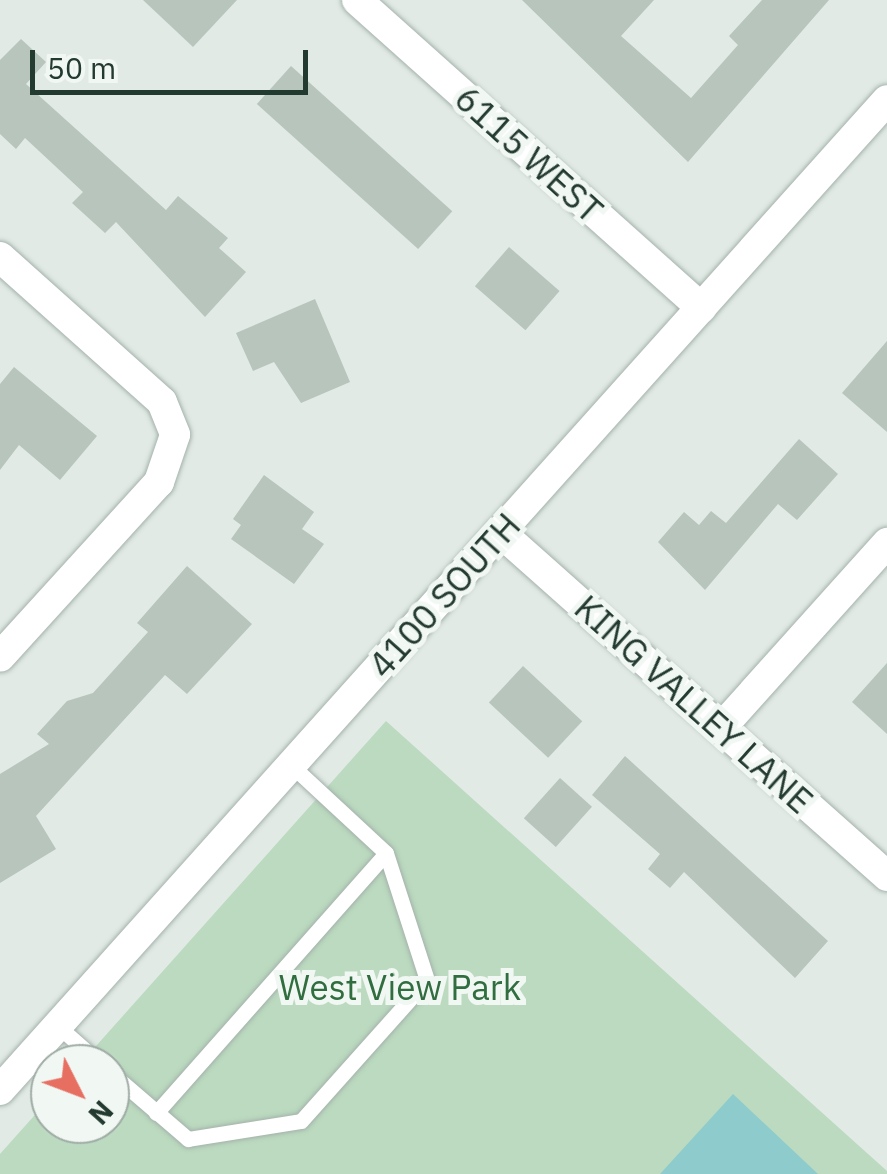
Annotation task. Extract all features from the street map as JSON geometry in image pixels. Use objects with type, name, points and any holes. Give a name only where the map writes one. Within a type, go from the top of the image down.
[{"type":"street","name":"6115 WEST","points":[[356,0],[700,308]]},
{"type":"street","name":"4100 SOUTH","points":[[0,1090],[887,100]]},
{"type":"street","points":[[0,256],[162,402],[175,434],[159,482],[0,657]]},
{"type":"street","name":"KING VALLEY LANE","points":[[500,532],[887,876]]},
{"type":"street","points":[[720,728],[887,543]]},
{"type":"lane","points":[[130,1090],[188,1138],[301,1121],[428,980],[386,854],[291,765]]},
{"type":"lane","points":[[156,1113],[386,854]]},
{"type":"lane","points":[[58,1026],[78,1044]]},
{"type":"green space","name":"West View Park","points":[[386,721],[887,1174],[0,1174],[0,1154],[30,1120],[30,1144],[130,1144],[130,1044],[98,1044]]},
{"type":"water","points":[[733,1094],[818,1174],[660,1174]]},
{"type":"building","points":[[143,0],[237,0],[193,47]]},
{"type":"building","points":[[522,0],[654,0],[621,36],[691,98],[738,45],[729,36],[762,0],[829,0],[688,162]]},
{"type":"building","points":[[21,39],[46,62],[26,84],[166,210],[178,196],[228,238],[219,248],[246,272],[205,317],[116,222],[105,233],[72,203],[83,192],[25,138],[16,149],[0,134],[0,60]]},
{"type":"building","points":[[291,66],[452,211],[418,249],[257,104]]},
{"type":"building","points":[[509,247],[560,291],[525,330],[475,286]]},
{"type":"building","points":[[315,299],[350,382],[301,403],[274,362],[253,371],[236,333]]},
{"type":"building","points":[[887,341],[887,432],[842,393]]},
{"type":"building","points":[[14,367],[97,436],[60,480],[19,445],[0,470],[0,384]]},
{"type":"building","points":[[799,439],[838,474],[797,520],[778,504],[705,590],[658,542],[684,512],[699,525],[711,511],[726,523]]},
{"type":"building","points":[[264,475],[314,512],[302,529],[324,544],[294,584],[231,539],[241,525],[233,519]]},
{"type":"building","points":[[187,566],[252,624],[187,694],[165,675],[36,816],[56,849],[0,883],[0,774],[49,744],[37,734],[67,701],[93,693],[148,632],[137,623]]},
{"type":"building","points":[[887,663],[887,734],[852,702]]},
{"type":"building","points":[[523,666],[582,721],[548,758],[489,703]]},
{"type":"building","points":[[625,756],[828,941],[795,978],[684,872],[670,888],[648,869],[660,854],[592,795]]},
{"type":"building","points":[[560,778],[592,807],[556,847],[524,818]]}]
